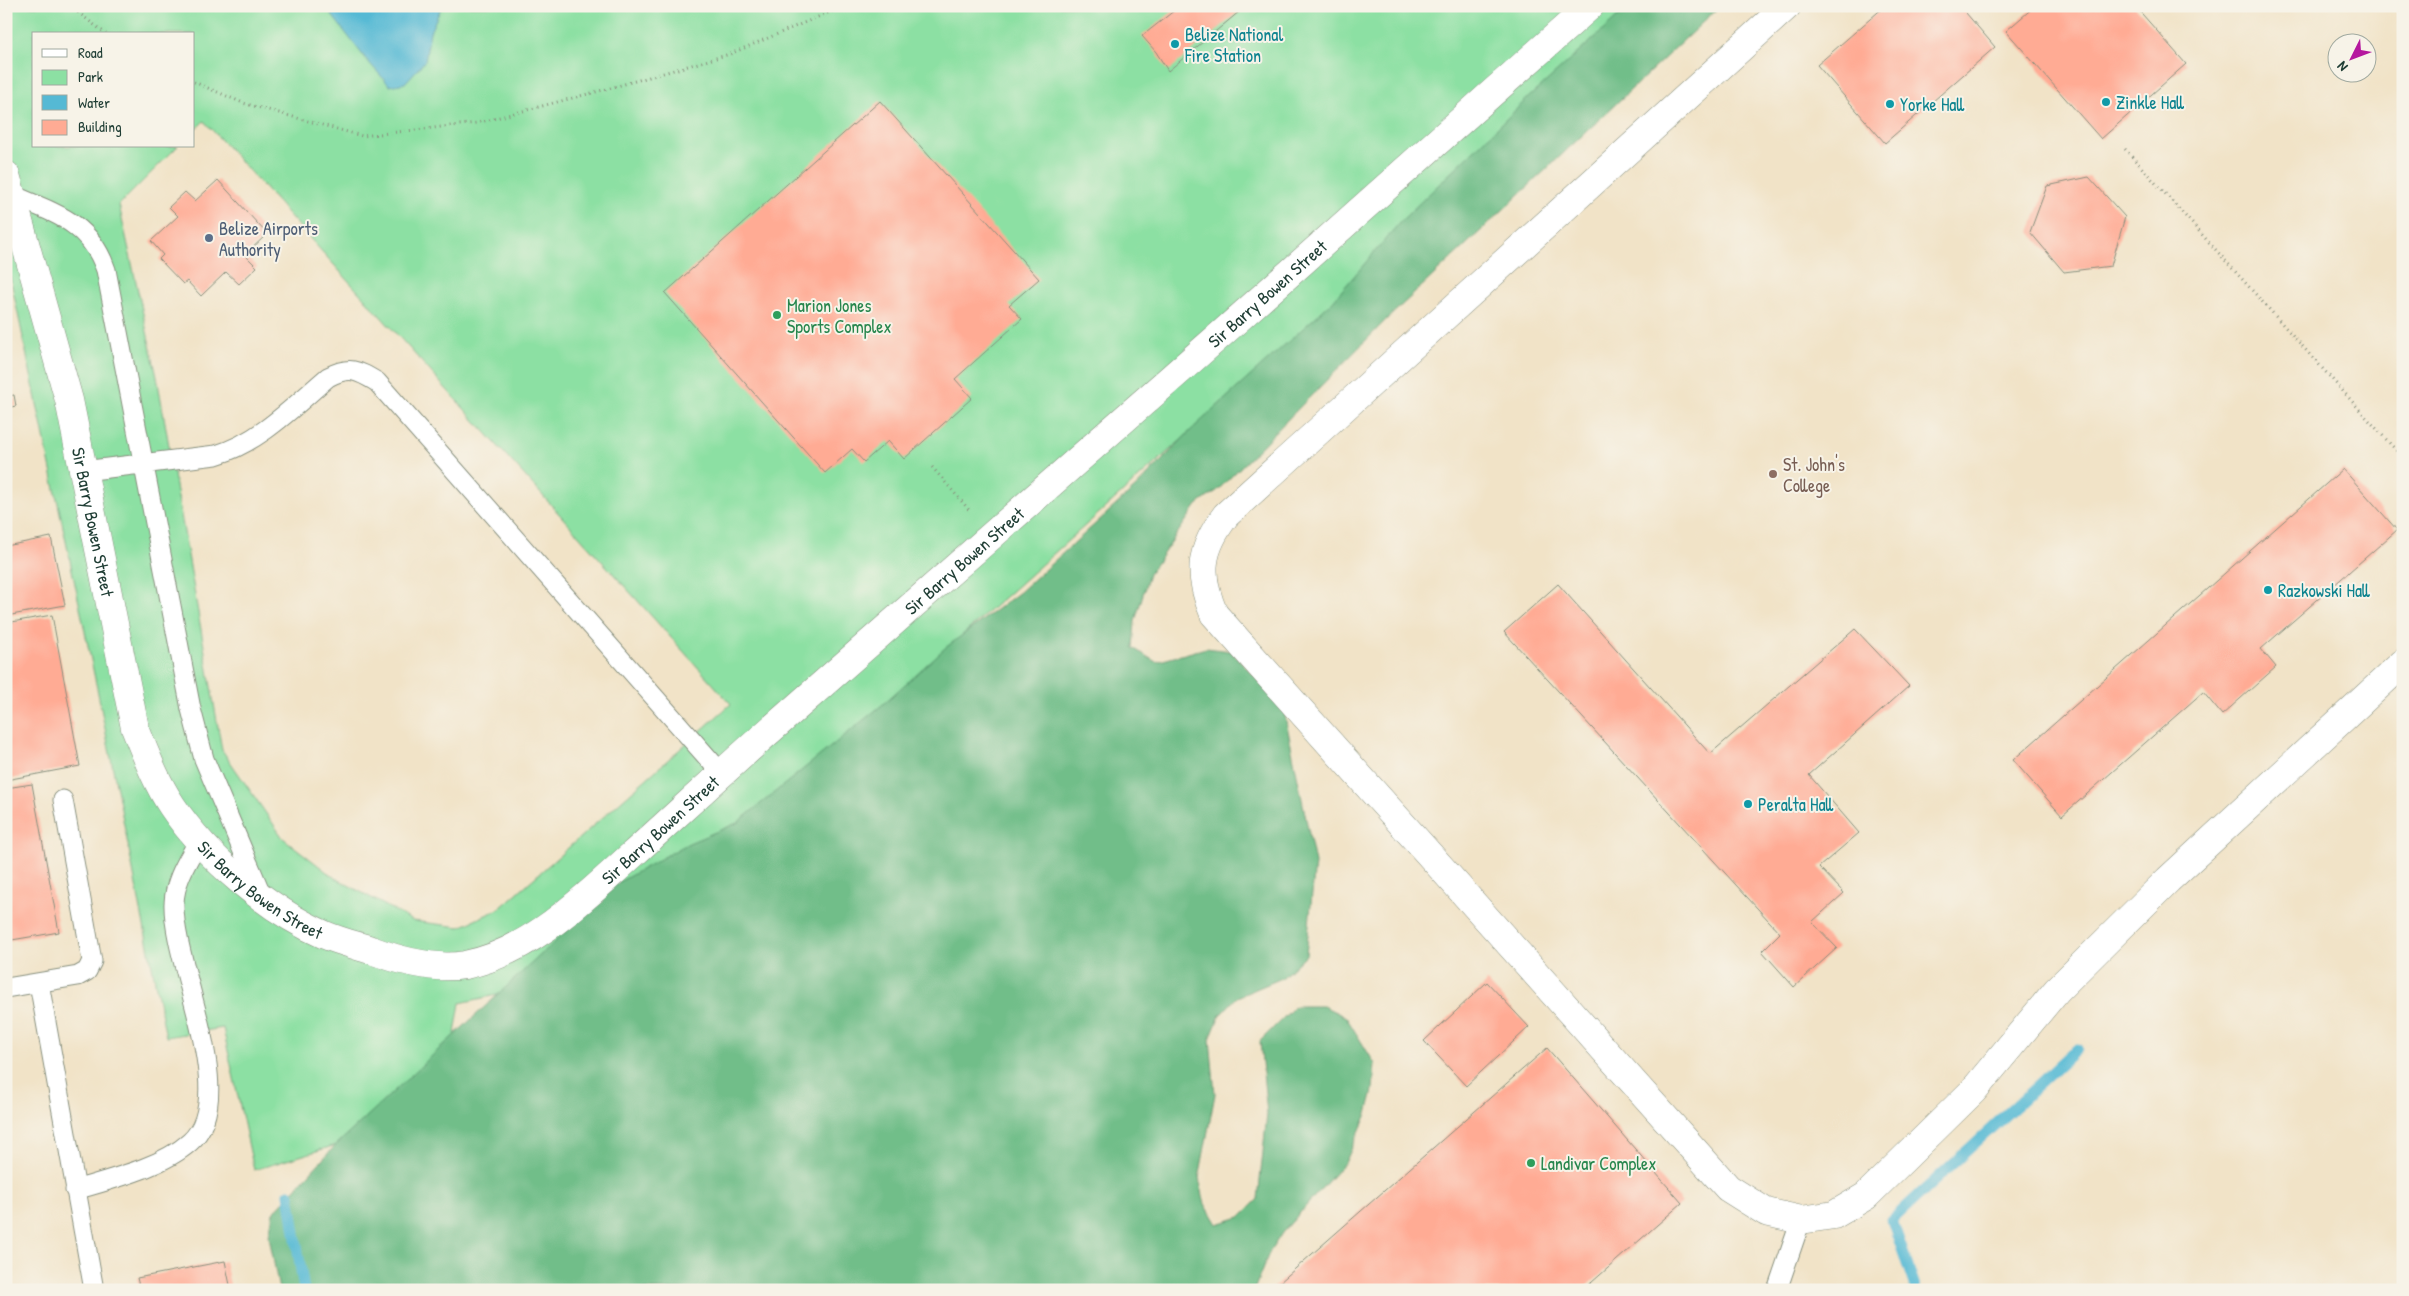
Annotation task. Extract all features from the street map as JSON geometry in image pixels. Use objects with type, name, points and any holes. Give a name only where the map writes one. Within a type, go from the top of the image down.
[{"type":"street","name":"Sir Barry Bowen Street","points":[[9,185],[69,400],[135,728],[151,769],[172,806],[199,840],[262,898],[285,914],[335,938],[386,956],[438,966],[464,965],[496,955],[531,937],[570,908],[1590,6]]},
{"type":"street","points":[[1787,6],[1226,515],[1213,532],[1205,552],[1202,574],[1206,595],[1214,614],[1728,1188],[1766,1212],[1801,1220],[1834,1215],[1866,1196],[1973,1090],[2018,1034],[2071,977],[2175,873],[2403,663]]},
{"type":"lane","points":[[9,185],[71,220],[90,238],[101,254],[106,270],[191,709],[202,751],[262,898]]},
{"type":"lane","points":[[83,471],[234,450],[254,439],[328,377],[342,370],[358,371],[377,382],[722,774]]},
{"type":"lane","points":[[6,988],[78,976],[87,971],[92,961],[62,800]]},
{"type":"lane","points":[[75,1190],[110,1180],[171,1156],[192,1141],[204,1124],[210,1097],[206,1059],[177,936],[174,903],[178,878],[199,840]]},
{"type":"lane","points":[[39,984],[94,1290]]},
{"type":"lane","points":[[1777,1290],[1801,1220]]},
{"type":"path","points":[[70,6],[103,32]]},
{"type":"path","points":[[195,82],[243,103],[362,136],[477,122],[607,89],[730,54],[844,6]]},
{"type":"path","points":[[2125,149],[2403,458]]},
{"type":"path","points":[[932,467],[992,536]]},
{"type":"green space","name":"Marion Jones Sports Complex","points":[[6,6],[1668,6],[692,876],[515,991],[460,1003],[442,1113],[254,1170],[223,1028],[166,1037],[98,693],[6,257]],"holes":[[[32,32],[195,32],[195,130],[204,121],[731,704],[499,909],[460,927],[413,921],[332,876],[283,838],[222,750],[157,377],[119,205],[176,148],[32,148]]]},
{"type":"green space","points":[[1630,6],[1720,6],[1387,319],[1218,490],[1197,505],[1149,574],[1135,621],[1133,648],[1156,662],[1206,648],[1231,651],[1283,706],[1315,863],[1306,955],[1282,978],[1237,997],[1220,1015],[1210,1039],[1215,1094],[1199,1178],[1205,1204],[1217,1224],[1240,1217],[1258,1199],[1267,1114],[1260,1041],[1295,1006],[1323,1006],[1346,1017],[1375,1064],[1373,1090],[1367,1114],[1346,1161],[1282,1233],[1269,1253],[1254,1290],[279,1290],[269,1236],[273,1213],[335,1146],[619,882],[689,843],[737,823],[882,705],[945,648],[1020,592],[1136,487],[1192,429],[1332,302],[1401,221],[1529,97]]},
{"type":"water","points":[[325,6],[442,6],[430,32],[425,61],[405,83],[390,86],[365,58]]},
{"type":"building","name":"Belize National Fire Station","points":[[1180,6],[1246,6],[1168,71],[1156,52],[1142,36]]},
{"type":"building","name":"Yorke Hall","points":[[1885,6],[1960,6],[1995,47],[1885,143],[1817,65]]},
{"type":"building","name":"Zinkle Hall","points":[[2035,6],[2135,6],[2186,64],[2101,139],[2006,31]]},
{"type":"building","points":[[880,101],[1039,279],[1009,305],[1022,319],[955,379],[972,398],[904,459],[888,441],[864,462],[852,449],[825,473],[665,293]]},
{"type":"building","points":[[2089,177],[2125,217],[2111,266],[2064,272],[2030,232],[2047,186]]},
{"type":"building","name":"Belize Airports Authority","points":[[218,180],[267,234],[245,255],[257,267],[239,284],[226,272],[201,296],[187,281],[183,284],[159,259],[163,255],[151,241],[178,216],[169,207],[185,192],[195,201]]},
{"type":"building","points":[[6,390],[8,396],[14,395],[16,406],[6,408]]},
{"type":"building","name":"Razkowski Hall","points":[[2343,469],[2397,530],[2261,649],[2276,667],[2222,715],[2203,692],[2062,816],[2013,760]]},
{"type":"building","points":[[51,537],[65,605],[6,616],[6,546]]},
{"type":"building","name":"Peralta Hall","points":[[1558,584],[1710,754],[1855,629],[1909,686],[1809,775],[1859,833],[1819,867],[1844,893],[1812,922],[1837,948],[1794,987],[1762,951],[1780,933],[1504,632]]},
{"type":"building","points":[[52,615],[80,766],[6,780],[6,623]]},
{"type":"building","points":[[32,784],[59,932],[6,941],[6,788]]},
{"type":"building","points":[[1487,982],[1529,1027],[1466,1086],[1424,1041]]},
{"type":"building","name":"Landivar Complex","points":[[1547,1048],[1682,1203],[1583,1290],[1271,1290]]},
{"type":"building","points":[[225,1261],[231,1290],[140,1290],[137,1278]]},
{"type":"waterway","points":[[1916,1290],[1892,1220],[2077,1049]]},
{"type":"waterway","points":[[289,1194],[304,1290]]},
{"type":"place","name":"Belize National Fire Station","points":[[1175,44]]},
{"type":"place","name":"Zinkle Hall","points":[[2106,102]]},
{"type":"place","name":"Yorke Hall","points":[[1890,104]]},
{"type":"place","name":"Belize Airports Authority","points":[[209,238]]},
{"type":"place","name":"Marion Jones Sports Complex","points":[[777,315]]},
{"type":"place","name":"St. John's College","points":[[1773,474]]},
{"type":"place","name":"Razkowski Hall","points":[[2268,590]]},
{"type":"place","name":"Peralta Hall","points":[[1748,804]]},
{"type":"place","name":"Landivar Complex","points":[[1531,1163]]}]
